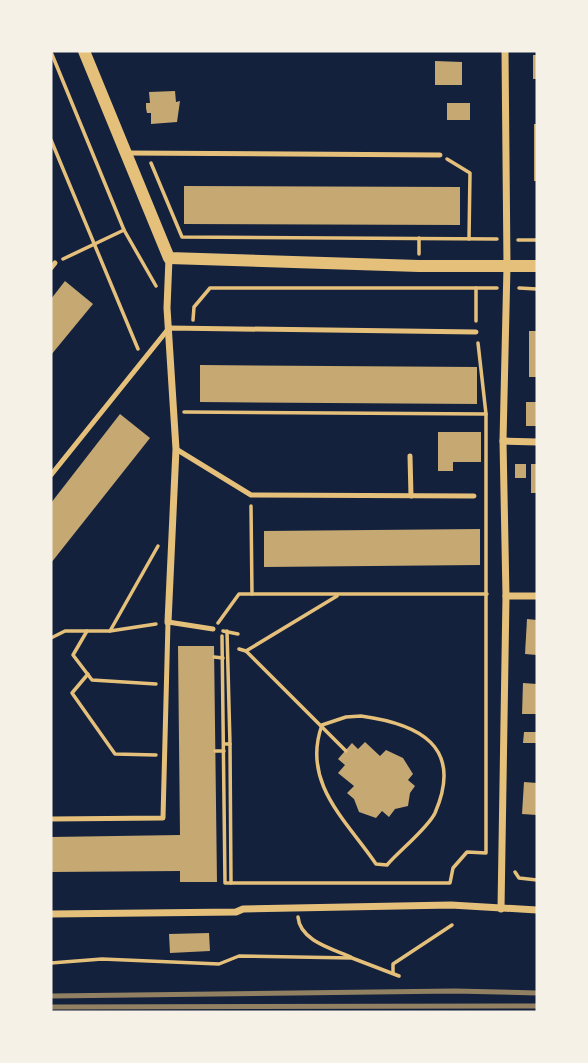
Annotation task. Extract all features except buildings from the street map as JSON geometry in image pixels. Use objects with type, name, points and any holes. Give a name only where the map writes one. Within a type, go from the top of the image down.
[{"type":"street","points":[[84,51],[169,258],[167,308],[176,449],[168,622]]},
{"type":"street","points":[[501,909],[506,596],[503,441],[507,288],[505,51]]},
{"type":"street","points":[[169,258],[537,266]]},
{"type":"street","points":[[503,441],[537,442]]},
{"type":"street","points":[[506,596],[537,596]]},
{"type":"street","points":[[51,914],[451,905],[537,910]]},
{"type":"lane","points":[[126,153],[440,155]]},
{"type":"lane","points":[[51,475],[169,328],[476,332]]},
{"type":"lane","points":[[176,449],[251,495],[474,496]]},
{"type":"lane","points":[[410,456],[411,496]]},
{"type":"lane","points":[[51,819],[163,818],[168,622],[213,629]]},
{"type":"path","points":[[51,52],[124,230],[167,308]]},
{"type":"path","points":[[51,140],[143,361]]},
{"type":"path","points":[[148,154],[182,237],[537,240]]},
{"type":"path","points":[[440,155],[470,173],[469,239]]},
{"type":"path","points":[[53,266],[124,230]]},
{"type":"path","points":[[193,329],[194,307],[210,288],[537,289]]},
{"type":"path","points":[[231,883],[225,631],[225,883],[231,883],[450,883],[453,868],[467,852],[486,853],[486,414],[476,332],[476,288]]},
{"type":"path","points":[[174,412],[486,414]]},
{"type":"path","points":[[251,495],[252,594]]},
{"type":"path","points":[[110,631],[160,542]]},
{"type":"path","points":[[213,629],[239,594],[487,594]]},
{"type":"path","points":[[246,651],[339,594]]},
{"type":"path","points":[[51,638],[65,631],[110,631],[168,622]]},
{"type":"path","points":[[88,631],[73,655],[92,680],[167,684]]},
{"type":"path","points":[[239,649],[246,651],[346,751]]},
{"type":"path","points":[[215,657],[223,658]]},
{"type":"path","points":[[88,674],[72,693],[115,754],[165,755]]},
{"type":"path","points":[[346,717],[382,719],[415,728],[439,751],[444,770],[434,815],[387,865],[376,864],[325,796],[317,762],[317,737],[321,725],[346,717]]},
{"type":"path","points":[[215,751],[224,751]]},
{"type":"path","points":[[519,878],[537,880]]},
{"type":"path","points":[[298,910],[299,923],[312,939],[399,976]]},
{"type":"path","points":[[393,973],[393,964],[452,925]]},
{"type":"path","points":[[51,963],[102,960],[219,964],[239,956],[352,958]]},
{"type":"railway","points":[[51,996],[455,991],[537,993]]},
{"type":"railway","points":[[51,1007],[537,1006]]}]
